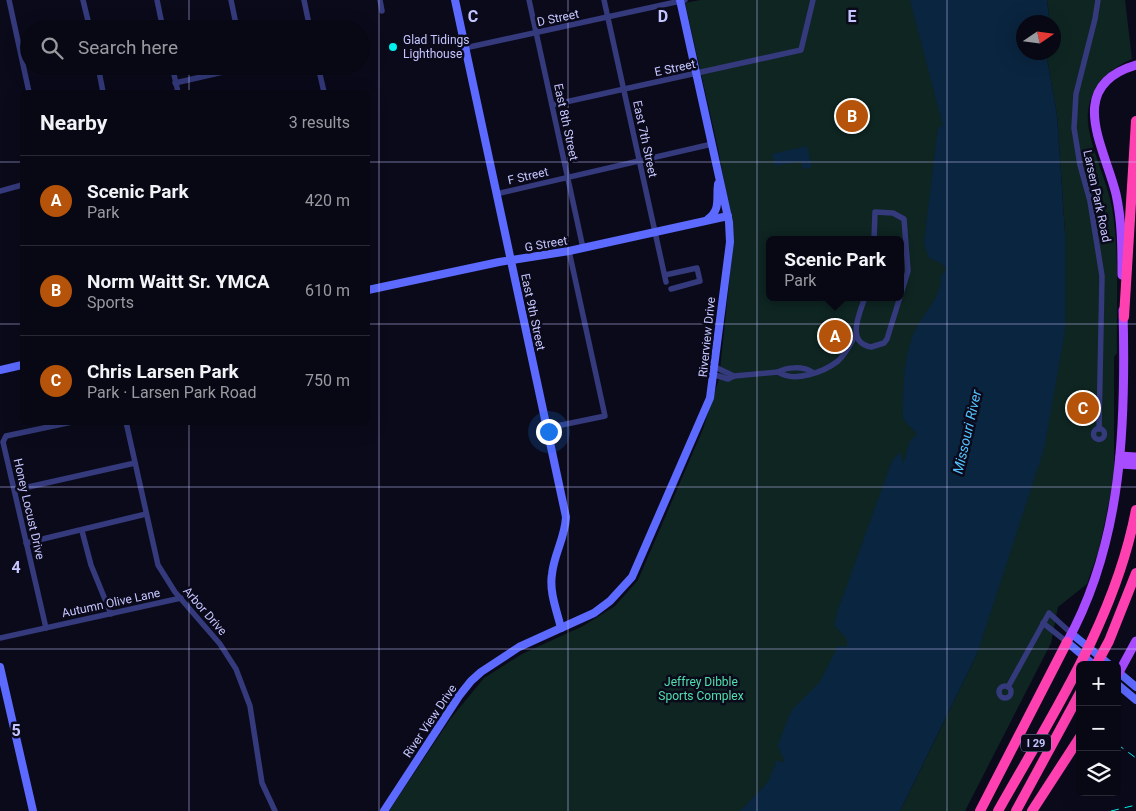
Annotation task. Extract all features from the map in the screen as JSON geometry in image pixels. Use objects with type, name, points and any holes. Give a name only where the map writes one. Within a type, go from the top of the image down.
[{"type":"highway","points":[[1124,317],[1136,121]]},
{"type":"highway","name":"I 29","points":[[998,811],[1074,675],[1094,634],[1122,568],[1136,510]]},
{"type":"highway","points":[[1097,661],[1109,641],[1136,573]]},
{"type":"highway","points":[[1128,596],[1136,585]]},
{"type":"highway","points":[[980,811],[1069,638]]},
{"type":"highway","name":"I 29","points":[[1016,811],[1076,700]]},
{"type":"highway","points":[[1032,811],[1076,743]]},
{"type":"main road","name":"East 9th Street","points":[[455,0],[566,518],[564,538],[553,568],[551,584],[561,628]]},
{"type":"main road","name":"Riverview Drive","points":[[561,628],[594,613],[610,601],[632,577],[702,421],[710,398],[715,371],[730,242],[728,216],[696,74],[682,0]]},
{"type":"main road","points":[[1069,638],[1085,608],[1101,563],[1113,511],[1120,460],[1124,317],[1119,212],[1112,179],[1099,146],[1094,116],[1098,96],[1105,82],[1120,71],[1136,65]]},
{"type":"main road","points":[[706,220],[714,215],[717,208],[719,178]]},
{"type":"main road","name":"G Street","points":[[370,290],[569,251],[728,216]]},
{"type":"main road","points":[[0,370],[20,365]]},
{"type":"main road","points":[[1120,460],[1136,458]]},
{"type":"main road","points":[[1120,460],[1136,465]]},
{"type":"main road","name":"River View Drive","points":[[384,811],[459,696],[471,682],[500,658],[561,628]]},
{"type":"main road","points":[[1069,638],[1091,661]]},
{"type":"main road","points":[[1069,638],[1104,661]]},
{"type":"main road","points":[[1121,668],[1136,641]]},
{"type":"main road","points":[[0,667],[33,811]]},
{"type":"main road","points":[[1121,675],[1136,686]]},
{"type":"main road","points":[[1121,687],[1136,700]]},
{"type":"street","points":[[9,0],[20,51]]},
{"type":"street","points":[[83,0],[88,20]]},
{"type":"street","points":[[157,0],[161,20]]},
{"type":"street","points":[[231,0],[235,20]]},
{"type":"street","points":[[304,0],[308,20]]},
{"type":"street","points":[[380,0],[382,11]]},
{"type":"street","name":"East 8th Street","points":[[529,0],[583,248]]},
{"type":"street","name":"East 7th Street","points":[[604,0],[666,282]]},
{"type":"street","name":"D Street","points":[[465,48],[682,0]]},
{"type":"street","name":"E Street","points":[[552,105],[802,50],[813,0]]},
{"type":"street","name":"Larsen Park Road","points":[[1098,0],[1076,94],[1074,128],[1080,165],[1090,201],[1102,276],[1099,429]]},
{"type":"street","points":[[25,75],[29,90]]},
{"type":"street","points":[[100,75],[103,90]]},
{"type":"street","points":[[174,75],[178,90]]},
{"type":"street","points":[[176,83],[209,75]]},
{"type":"street","points":[[320,75],[324,90]]},
{"type":"street","name":"F Street","points":[[496,194],[712,144]]},
{"type":"street","points":[[0,191],[20,186]]},
{"type":"street","points":[[874,236],[875,212],[893,213],[904,219],[908,271],[904,285]]},
{"type":"street","points":[[547,428],[606,416],[569,251]]},
{"type":"street","points":[[665,275],[697,268],[700,281],[670,289]]},
{"type":"street","points":[[715,371],[734,376],[778,372],[783,375],[808,375],[812,372],[820,372],[838,361],[856,334],[856,326],[864,301]]},
{"type":"street","points":[[856,334],[863,344],[871,347],[884,343],[891,332],[900,301]]},
{"type":"street","name":"Arbor Drive","points":[[127,425],[158,565],[181,598],[220,644],[244,686],[253,721],[262,783],[275,811]]},
{"type":"street","name":"Honey Locust Drive","points":[[39,426],[4,437],[4,447],[46,628]]},
{"type":"street","points":[[15,490],[135,463]]},
{"type":"street","points":[[26,543],[146,514]]},
{"type":"street","points":[[82,531],[90,565],[111,614]]},
{"type":"street","name":"Autumn Olive Lane","points":[[0,638],[181,598]]},
{"type":"street","points":[[1008,686],[1049,613],[1069,638]]},
{"type":"street","points":[[1043,623],[1069,638]]},
{"type":"green space","name":"Jeffrey Dibble Sports Complex","points":[[700,0],[918,0],[960,95],[944,405],[856,632],[774,811],[389,811],[451,718],[484,678],[522,654],[583,626],[615,606],[638,580],[703,429],[719,379],[732,255],[730,212],[717,144],[685,3]]},
{"type":"green space","points":[[1047,0],[1125,0],[1132,59],[1109,73],[1097,86],[1088,112],[1088,123],[1093,146],[1112,208],[1116,244],[1117,353],[1114,357],[1114,478],[1099,549],[1087,584],[1058,607],[1051,643],[965,811],[900,811],[977,654],[1065,233],[1057,115],[1047,60],[1061,60],[1061,15],[1049,15]]},
{"type":"water","name":"Missouri River","points":[[910,0],[1047,0],[1049,15],[1016,15],[1016,60],[1047,60],[1057,115],[1065,233],[1065,331],[1044,449],[977,654],[900,811],[740,811],[768,782],[777,760],[785,763],[778,745],[791,711],[820,682],[838,646],[847,647],[847,639],[834,625],[838,610],[892,461],[900,452],[903,464],[910,441],[917,434],[903,419],[903,389],[905,368],[912,338],[938,293],[941,276],[946,269],[941,263],[929,258],[924,243],[938,127],[943,126]]},
{"type":"water","points":[[807,146],[812,167],[803,169],[801,161],[775,166],[772,154]]},
{"type":"railway","points":[[1121,747],[1136,758]]},
{"type":"railway","points":[[1111,811],[1136,805]]},
{"type":"place","name":"Glad Tidings Lighthouse","points":[[393,47]]},
{"type":"place","name":"Norm Waitt Sr. YMCA","points":[[852,116]]},
{"type":"place","name":"Scenic Park","points":[[835,336]]},
{"type":"place","name":"Chris Larsen Park","points":[[1083,408]]}]
